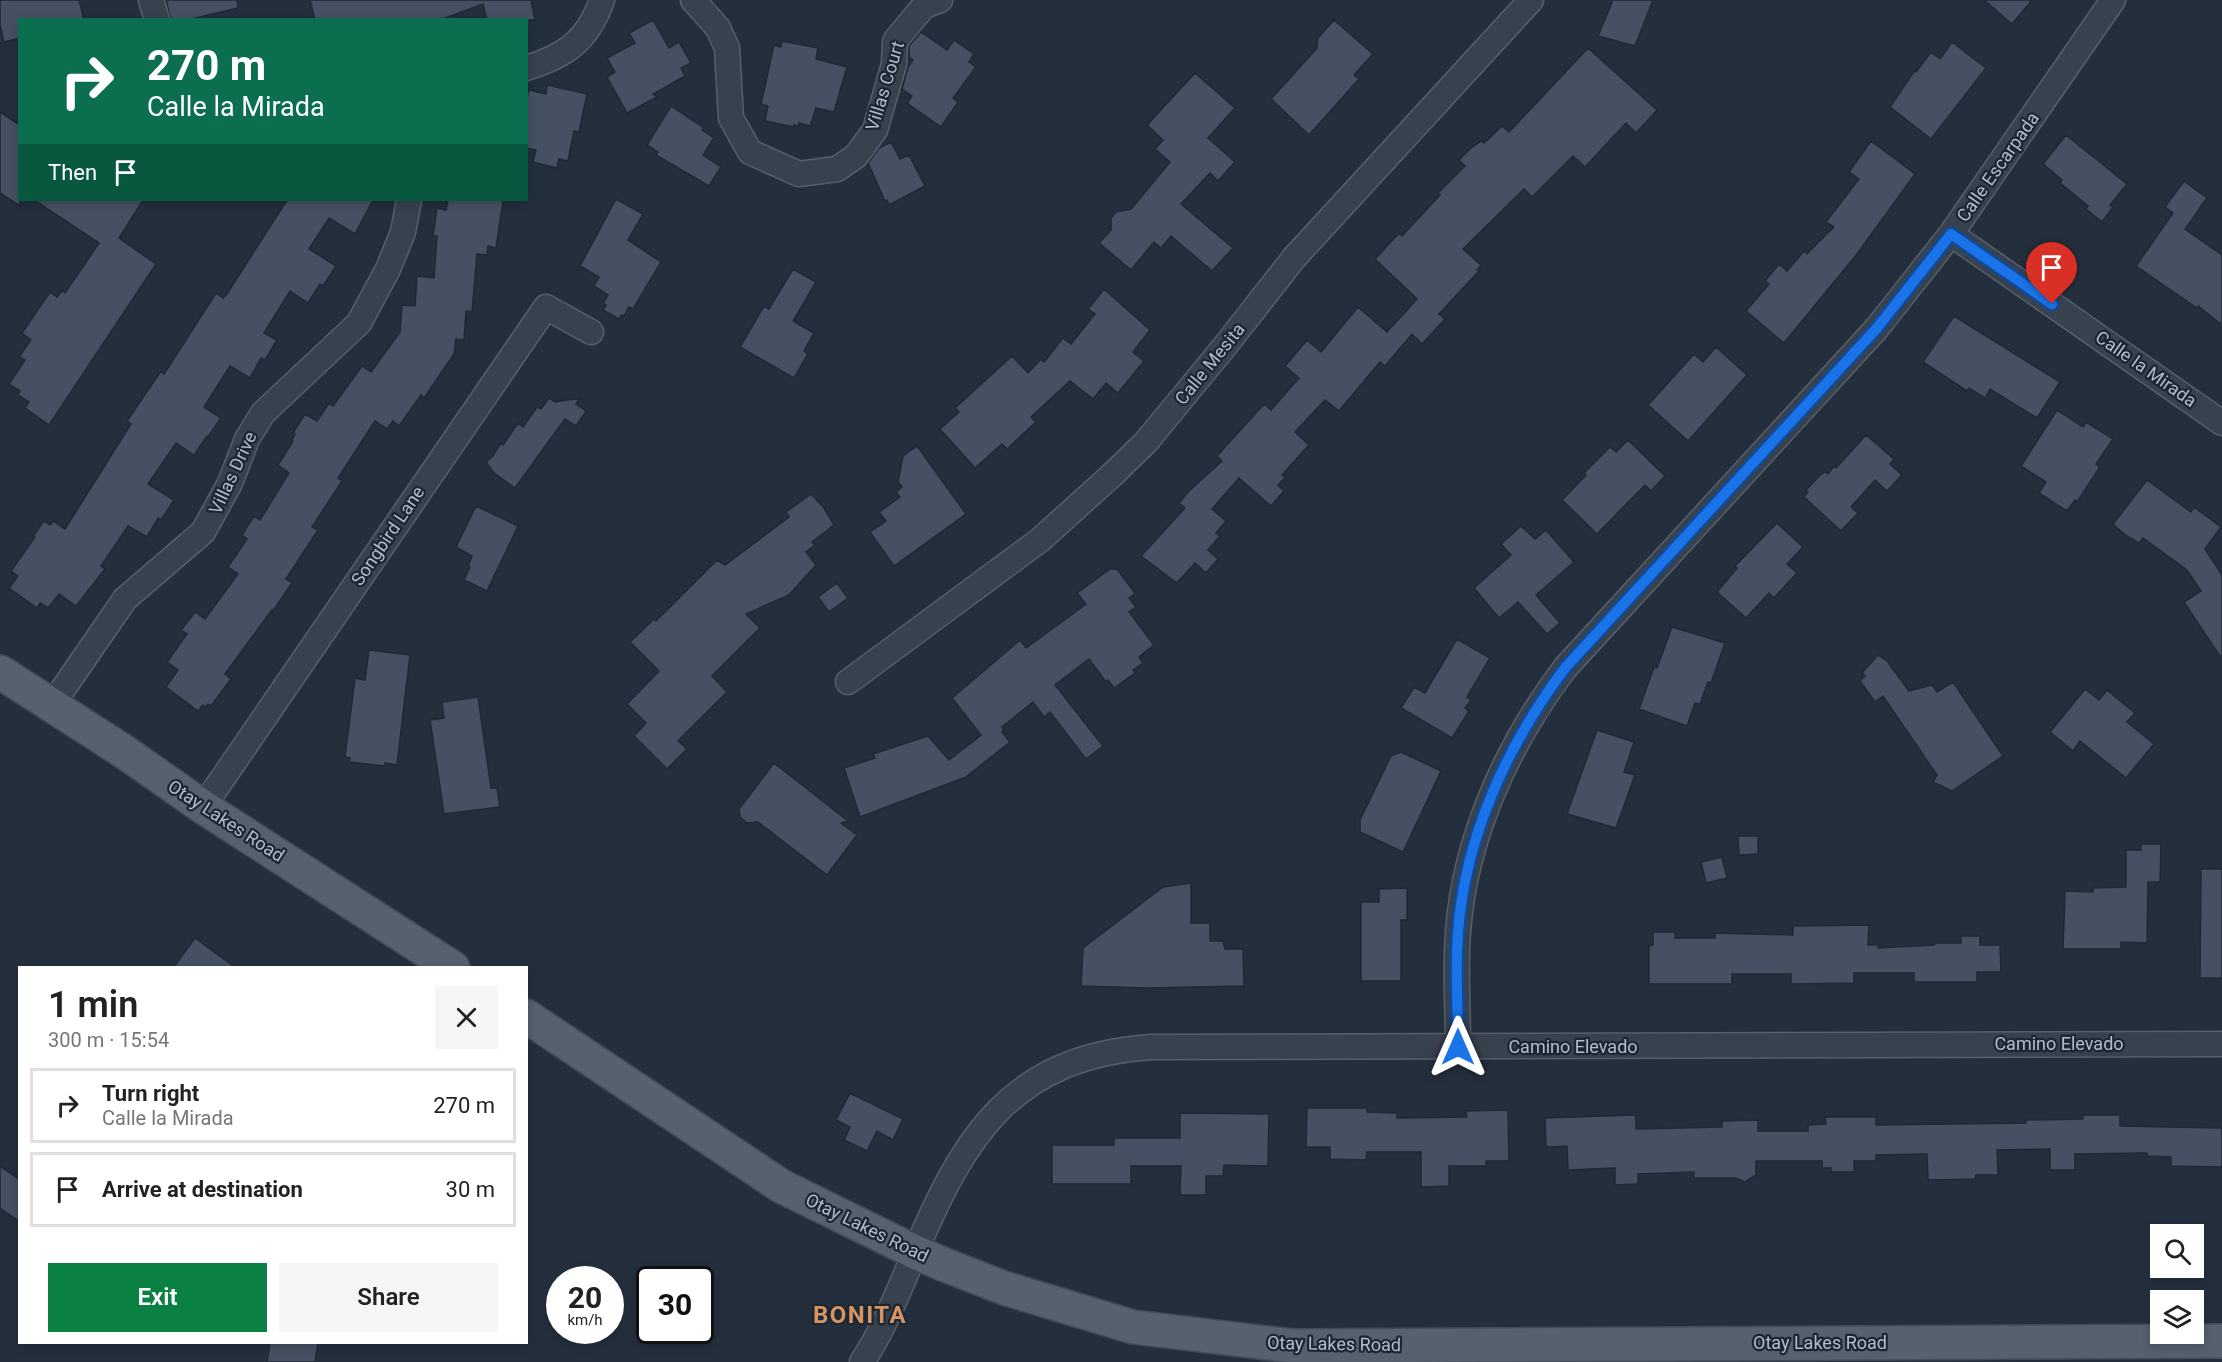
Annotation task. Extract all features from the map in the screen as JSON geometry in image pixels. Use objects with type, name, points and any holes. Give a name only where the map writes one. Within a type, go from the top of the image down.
[{"type":"main road","name":"Otay Lakes Road","points":[[0,672],[126,753],[203,807],[450,966]]},
{"type":"main road","name":"Otay Lakes Road","points":[[528,1017],[781,1186],[915,1252],[1004,1288],[1134,1327],[1293,1346],[2222,1341]]},
{"type":"street","points":[[152,0],[156,18]]},
{"type":"street","points":[[528,67],[567,52],[589,28],[602,0]]},
{"type":"street","name":"Villas Court","points":[[693,0],[718,28],[727,48],[731,118],[750,152],[799,174],[837,169],[856,156],[875,130],[894,64],[895,41],[924,6],[940,0]]},
{"type":"street","name":"Calle Mesita","points":[[848,682],[1040,540],[1137,450],[1225,346],[1294,258],[1531,0]]},
{"type":"street","name":"Calle Escarpada","points":[[1458,1047],[1458,932],[1466,881],[1489,801],[1505,763],[1538,705],[1565,668],[1877,328],[1951,234],[2113,0]]},
{"type":"street","name":"Villas Drive","points":[[52,705],[125,599],[203,532],[230,483],[247,439],[263,413],[359,323],[388,269],[403,232],[409,201]]},
{"type":"street","name":"Calle la Mirada","points":[[1951,234],[2222,423]]},
{"type":"street","name":"Songbird Lane","points":[[203,807],[546,307],[591,332]]},
{"type":"street","name":"Camino Elevado","points":[[862,1362],[889,1314],[915,1252],[967,1148],[981,1129],[996,1112],[1033,1082],[1078,1060],[1102,1053],[1151,1047],[2222,1044]]},
{"type":"building","points":[[0,0],[79,0],[84,18],[18,18],[18,38],[4,42],[0,25]]},
{"type":"building","points":[[166,0],[237,0],[238,8],[196,18],[170,18]]},
{"type":"building","points":[[310,0],[531,0],[535,20],[486,18],[483,4],[445,18],[314,18]]},
{"type":"building","points":[[1613,0],[1653,0],[1635,46],[1598,36]]},
{"type":"building","points":[[1984,0],[2032,0],[2012,24]]},
{"type":"building","points":[[653,20],[669,48],[679,42],[691,63],[681,68],[685,76],[653,94],[657,97],[627,113],[607,77],[615,72],[607,58],[635,43],[629,33]]},
{"type":"building","points":[[1334,20],[1373,54],[1354,75],[1359,79],[1309,135],[1271,99],[1317,48],[1318,38]]},
{"type":"building","points":[[921,32],[947,50],[954,40],[974,54],[969,62],[976,67],[953,98],[958,102],[941,127],[907,103],[912,96],[902,89],[908,67],[913,60],[909,57],[909,46]]},
{"type":"building","points":[[782,41],[818,48],[816,59],[847,67],[834,112],[816,108],[810,126],[799,123],[799,126],[794,125],[794,127],[765,121],[768,106],[761,104],[774,45],[781,47]]},
{"type":"building","points":[[1952,42],[1986,68],[1931,139],[1890,107],[1915,70],[1916,72],[1931,52],[1940,59]]},
{"type":"building","points":[[1588,48],[1657,110],[1636,133],[1626,123],[1585,167],[1573,156],[1532,197],[1524,189],[1463,249],[1481,265],[1477,270],[1479,271],[1439,314],[1445,319],[1422,344],[1412,334],[1385,366],[1380,362],[1339,411],[1325,400],[1295,432],[1309,445],[1282,475],[1285,478],[1278,485],[1284,491],[1271,506],[1239,478],[1212,509],[1226,521],[1216,533],[1220,536],[1208,550],[1218,559],[1206,573],[1195,563],[1177,583],[1141,556],[1185,508],[1179,503],[1189,491],[1222,461],[1217,456],[1264,404],[1271,410],[1299,378],[1285,366],[1307,340],[1321,352],[1358,307],[1387,332],[1417,299],[1375,259],[1399,233],[1402,236],[1440,195],[1438,193],[1465,166],[1459,160],[1471,148],[1481,141],[1484,143],[1502,126],[1509,132]]},
{"type":"building","points":[[1195,73],[1235,108],[1208,138],[1235,162],[1218,181],[1210,173],[1181,204],[1233,248],[1212,271],[1171,236],[1161,248],[1154,242],[1131,270],[1099,243],[1111,230],[1111,218],[1116,212],[1131,209],[1170,162],[1155,149],[1163,140],[1147,125]]},
{"type":"building","points":[[547,85],[587,94],[579,132],[574,131],[568,161],[559,159],[557,168],[533,162],[536,150],[528,148],[529,90],[546,94]]},
{"type":"building","points":[[671,106],[704,128],[702,130],[714,138],[703,155],[721,167],[709,186],[656,155],[658,152],[647,145]]},
{"type":"building","points":[[0,112],[18,124],[18,201],[20,201],[20,206],[0,193]]},
{"type":"building","points":[[2066,135],[2127,184],[2110,205],[2113,207],[2102,222],[2086,209],[2088,206],[2060,183],[2062,180],[2043,164]]},
{"type":"building","points":[[1871,141],[1915,174],[1857,254],[1784,343],[1746,311],[1769,284],[1765,281],[1779,264],[1787,271],[1804,251],[1807,254],[1834,227],[1826,222],[1859,179],[1849,172]]},
{"type":"building","points":[[891,142],[900,159],[909,155],[925,186],[889,205],[868,163],[879,148]]},
{"type":"building","points":[[2184,181],[2207,198],[2185,229],[2222,255],[2222,325],[2198,306],[2197,308],[2136,266],[2173,213],[2165,207]]},
{"type":"building","points":[[616,199],[643,214],[628,240],[661,262],[633,309],[629,307],[624,316],[622,315],[619,319],[603,310],[606,305],[603,303],[608,295],[594,286],[599,277],[580,266]]},
{"type":"building","points":[[36,201],[142,201],[119,238],[156,264],[49,425],[25,408],[29,402],[18,395],[20,391],[9,384],[25,360],[19,357],[31,340],[22,333],[50,292],[57,297],[62,291],[65,293],[99,243]]},
{"type":"building","points":[[286,201],[372,201],[355,234],[329,218],[309,249],[336,266],[323,286],[320,284],[308,303],[290,291],[264,333],[277,340],[265,360],[261,358],[250,378],[230,366],[204,407],[221,418],[208,437],[194,455],[176,443],[148,484],[174,500],[161,520],[158,518],[147,537],[128,526],[101,566],[105,569],[76,606],[59,594],[48,608],[40,603],[37,608],[9,588],[18,576],[11,571],[44,521],[50,525],[53,521],[65,529],[131,424],[127,421],[161,371],[164,374],[216,293],[223,298]]},
{"type":"building","points":[[448,201],[503,201],[496,248],[488,246],[487,255],[477,254],[472,312],[466,311],[464,340],[456,339],[454,354],[424,398],[421,395],[399,426],[393,421],[387,429],[375,421],[338,478],[342,481],[312,527],[318,530],[286,579],[292,583],[225,674],[231,679],[211,706],[203,705],[198,711],[166,687],[178,670],[167,662],[187,634],[181,630],[195,612],[205,619],[238,574],[228,567],[247,539],[242,535],[254,516],[260,520],[289,473],[278,465],[293,441],[295,434],[293,433],[305,414],[317,421],[329,403],[333,406],[362,366],[371,372],[400,332],[402,305],[415,306],[417,276],[434,278],[437,236],[433,236],[437,208],[446,210]]},
{"type":"building","points":[[793,269],[816,282],[793,321],[814,333],[804,351],[808,354],[794,378],[740,347],[764,306],[769,309]]},
{"type":"building","points":[[1104,289],[1150,330],[1133,352],[1144,361],[1118,393],[1106,383],[1093,399],[1070,381],[1031,417],[1036,422],[1007,449],[1002,444],[975,468],[940,429],[959,412],[955,408],[1012,356],[1028,373],[1041,359],[1044,362],[1063,338],[1071,344],[1095,314],[1088,309]]},
{"type":"building","points":[[1954,316],[2060,382],[2037,418],[1990,389],[1985,398],[1969,388],[1967,391],[1923,362]]},
{"type":"building","points":[[1716,347],[1747,375],[1688,441],[1648,405],[1694,354],[1703,362]]},
{"type":"building","points":[[549,398],[555,402],[580,398],[576,404],[586,411],[576,426],[565,419],[515,488],[494,473],[486,462],[501,443],[503,445],[518,423],[523,427],[537,407],[541,409]]},
{"type":"building","points":[[2057,410],[2083,427],[2086,422],[2113,439],[2096,464],[2100,467],[2077,502],[2075,500],[2067,511],[2039,493],[2046,482],[2021,466]]},
{"type":"building","points":[[1866,435],[1894,459],[1890,464],[1902,475],[1887,491],[1875,480],[1851,507],[1858,513],[1841,531],[1804,497],[1808,492],[1806,490],[1821,474],[1826,472],[1828,474],[1834,466],[1836,468]]},
{"type":"building","points":[[1628,440],[1665,476],[1651,491],[1645,485],[1597,534],[1562,500],[1586,475],[1584,473],[1610,447],[1616,452]]},
{"type":"building","points":[[917,446],[966,514],[894,566],[870,532],[886,521],[879,512],[900,497],[896,492],[902,487],[898,482],[903,456]]},
{"type":"building","points":[[2147,480],[2191,512],[2194,507],[2221,527],[2205,549],[2222,575],[2222,659],[2184,602],[2201,591],[2187,570],[2143,538],[2139,543],[2125,535],[2113,524]]},
{"type":"building","points":[[811,494],[824,508],[834,525],[812,542],[815,545],[806,552],[816,565],[789,595],[746,614],[760,628],[712,676],[727,692],[678,741],[687,749],[667,769],[634,736],[646,723],[627,704],[659,671],[630,642],[654,619],[656,621],[717,560],[725,565],[789,517],[786,512]]},
{"type":"building","points":[[476,506],[518,526],[487,591],[464,580],[472,556],[456,547]]},
{"type":"building","points":[[1777,523],[1803,547],[1787,564],[1797,573],[1774,598],[1769,593],[1746,618],[1717,592],[1737,568],[1735,566]]},
{"type":"building","points":[[1521,526],[1535,539],[1546,530],[1574,562],[1536,595],[1560,623],[1547,634],[1518,602],[1499,618],[1474,588],[1511,555],[1501,544]]},
{"type":"building","points":[[1110,569],[1117,569],[1135,593],[1129,598],[1136,607],[1129,612],[1154,645],[1139,657],[1143,663],[1133,670],[1135,673],[1114,688],[1108,680],[1106,682],[1089,659],[1055,685],[1103,746],[1086,759],[1050,712],[1044,717],[1033,702],[1002,727],[1004,730],[1002,732],[1010,742],[966,777],[860,817],[844,768],[875,758],[873,754],[928,736],[949,760],[981,735],[952,698],[1020,640],[1026,648],[1086,604],[1077,593]]},
{"type":"building","points":[[837,583],[848,598],[829,612],[818,597]]},
{"type":"building","points":[[1672,627],[1725,643],[1711,683],[1708,682],[1700,704],[1695,703],[1687,726],[1639,709]]},
{"type":"building","points":[[1457,639],[1490,658],[1467,697],[1471,700],[1465,708],[1469,711],[1452,738],[1401,708],[1414,687],[1425,693]]},
{"type":"building","points":[[369,650],[410,655],[397,765],[349,762],[350,758],[345,757],[355,678],[365,680]]},
{"type":"building","points":[[1878,655],[1887,661],[1909,691],[1932,685],[1937,692],[1953,682],[2003,756],[1952,791],[1933,782],[1937,775],[1883,696],[1875,702],[1860,681],[1865,676],[1862,673]]},
{"type":"building","points":[[2085,689],[2099,700],[2107,690],[2135,713],[2127,722],[2154,744],[2126,778],[2080,741],[2073,751],[2050,732]]},
{"type":"building","points":[[478,697],[491,788],[497,788],[500,807],[444,814],[430,720],[444,718],[442,702]]},
{"type":"building","points":[[1597,730],[1634,742],[1624,772],[1635,775],[1616,828],[1567,814]]},
{"type":"building","points":[[1401,752],[1441,771],[1403,852],[1360,832],[1360,820],[1391,756]]},
{"type":"building","points":[[774,763],[848,821],[841,823],[857,835],[827,875],[758,822],[747,823],[740,817],[739,809]]},
{"type":"building","points":[[1738,836],[1758,836],[1758,854],[1739,855]]},
{"type":"building","points":[[2141,844],[2161,844],[2160,882],[2148,882],[2147,943],[2121,942],[2121,949],[2063,949],[2065,891],[2093,892],[2093,888],[2126,887],[2126,850],[2141,850]]},
{"type":"building","points":[[1722,857],[1727,878],[1706,883],[1701,862]]},
{"type":"building","points":[[2201,869],[2222,869],[2222,978],[2200,978]]},
{"type":"building","points":[[1191,883],[1191,923],[1210,923],[1210,941],[1223,941],[1225,949],[1243,949],[1244,986],[1147,988],[1081,986],[1083,948],[1163,887]]},
{"type":"building","points":[[1407,888],[1407,920],[1401,920],[1401,981],[1361,981],[1361,902],[1379,902],[1379,889]]},
{"type":"building","points":[[1869,925],[1868,945],[1878,945],[1878,948],[1961,943],[1961,936],[1980,936],[1980,945],[2000,945],[2001,972],[1977,972],[1977,982],[1914,982],[1914,973],[1854,973],[1854,983],[1791,984],[1791,974],[1732,974],[1732,984],[1649,984],[1649,946],[1653,945],[1653,932],[1675,932],[1675,938],[1715,938],[1715,933],[1793,935],[1793,926]]},
{"type":"building","points":[[195,938],[233,966],[174,966]]},
{"type":"building","points":[[850,1093],[903,1119],[893,1140],[877,1131],[867,1151],[844,1140],[850,1127],[836,1120]]},
{"type":"building","points":[[1307,1108],[1367,1108],[1367,1112],[1397,1113],[1397,1118],[1467,1117],[1466,1111],[1508,1110],[1509,1161],[1486,1161],[1486,1166],[1449,1166],[1449,1186],[1421,1187],[1421,1152],[1367,1152],[1366,1160],[1330,1159],[1330,1147],[1306,1147]]},
{"type":"building","points":[[1180,1113],[1269,1114],[1268,1166],[1224,1165],[1223,1176],[1206,1176],[1206,1195],[1180,1195],[1181,1166],[1131,1166],[1131,1184],[1052,1184],[1052,1145],[1114,1145],[1114,1138],[1180,1138]]},
{"type":"building","points":[[2083,1115],[2120,1115],[2120,1126],[2222,1128],[2222,1167],[2171,1166],[2171,1157],[2147,1156],[2147,1153],[2075,1154],[2075,1170],[2050,1170],[2050,1149],[1997,1150],[1998,1175],[1976,1175],[1975,1179],[1928,1180],[1927,1154],[1876,1155],[1876,1161],[1854,1161],[1854,1172],[1831,1172],[1831,1168],[1822,1168],[1822,1161],[1756,1161],[1756,1175],[1745,1182],[1736,1178],[1694,1178],[1694,1172],[1638,1174],[1638,1184],[1615,1185],[1615,1168],[1568,1170],[1567,1146],[1546,1147],[1545,1118],[1636,1116],[1636,1129],[1722,1127],[1722,1121],[1758,1120],[1758,1131],[1808,1131],[1808,1125],[1826,1124],[1825,1117],[1876,1117],[1876,1125],[2026,1123],[2026,1120],[2083,1119]]},
{"type":"building","points":[[0,1166],[18,1179],[18,1221],[0,1208]]},
{"type":"building","points":[[270,1344],[318,1344],[315,1362],[267,1362]]},
{"type":"district","name":"BONITA","points":[[860,1315]]},
{"type":"route","points":[[1458,1047],[1458,932],[1466,881],[1476,841],[1505,763],[1538,705],[1565,668],[1877,328],[1951,234],[2052,304]]}]
